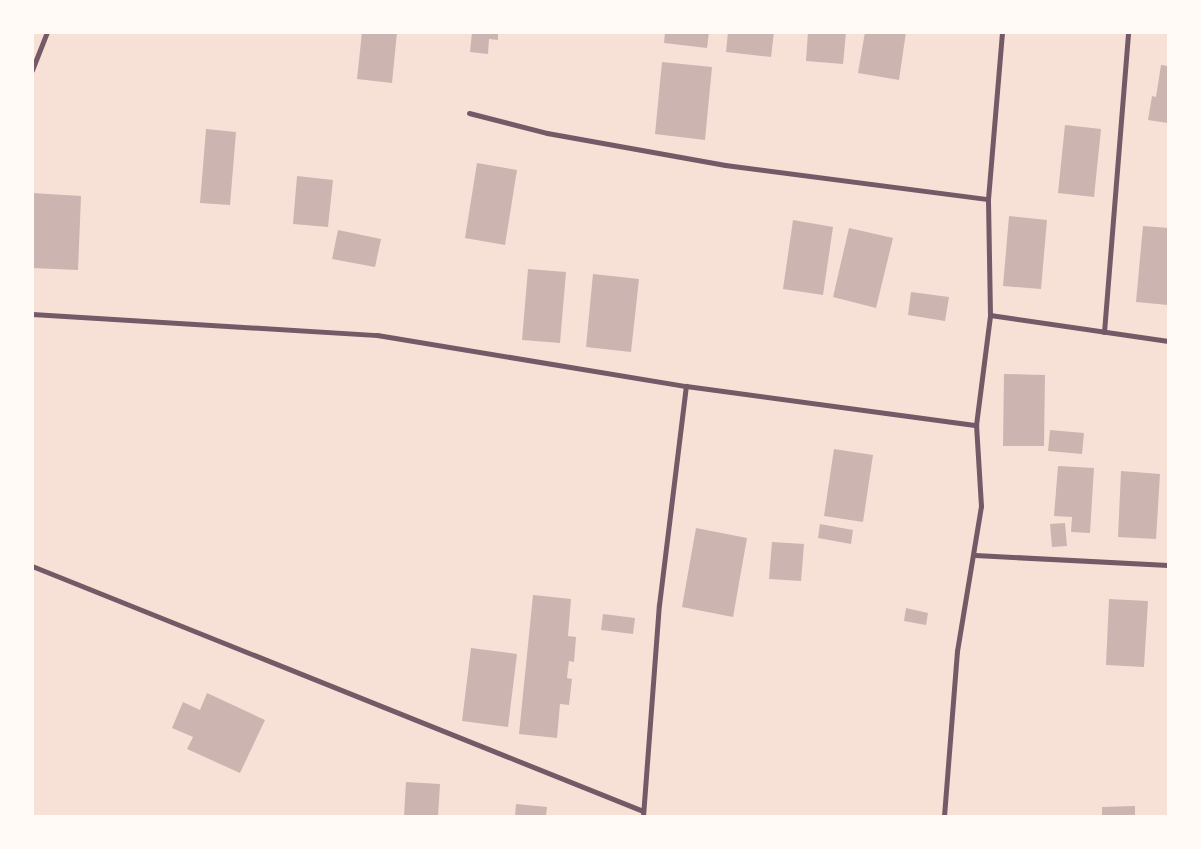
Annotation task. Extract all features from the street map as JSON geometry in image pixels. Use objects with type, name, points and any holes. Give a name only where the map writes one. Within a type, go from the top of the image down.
[{"type":"street","points":[[32,70],[47,32]]},
{"type":"street","points":[[944,816],[958,650],[975,555],[981,506],[976,425],[990,315],[988,199],[1002,32]]},
{"type":"street","points":[[1104,332],[1128,32]]},
{"type":"street","points":[[469,113],[547,133],[725,165],[988,199]]},
{"type":"street","points":[[32,314],[377,335],[686,386],[976,425]]},
{"type":"street","points":[[990,315],[1168,341]]},
{"type":"street","points":[[32,566],[643,814],[659,605],[686,386]]},
{"type":"street","points":[[975,555],[1168,565]]},
{"type":"building","points":[[362,32],[397,32],[392,83],[357,79]]},
{"type":"building","points":[[472,32],[498,32],[498,40],[489,39],[488,54],[470,52]]},
{"type":"building","points":[[665,32],[709,32],[707,48],[664,43]]},
{"type":"building","points":[[728,32],[774,32],[771,57],[726,52]]},
{"type":"building","points":[[808,32],[846,32],[843,64],[806,61]]},
{"type":"building","points":[[865,32],[906,32],[899,80],[858,73]]},
{"type":"building","points":[[662,62],[712,67],[705,140],[655,134]]},
{"type":"building","points":[[1161,65],[1168,66],[1168,123],[1148,120],[1152,96],[1156,97]]},
{"type":"building","points":[[1065,125],[1101,129],[1094,197],[1058,193]]},
{"type":"building","points":[[206,129],[236,132],[230,205],[200,203]]},
{"type":"building","points":[[477,163],[517,170],[505,245],[465,238]]},
{"type":"building","points":[[297,176],[333,180],[328,227],[293,224]]},
{"type":"building","points":[[32,193],[81,196],[78,270],[32,268]]},
{"type":"building","points":[[1009,216],[1047,220],[1041,289],[1003,286]]},
{"type":"building","points":[[793,220],[833,227],[823,295],[783,289]]},
{"type":"building","points":[[1143,226],[1168,228],[1168,305],[1136,302]]},
{"type":"building","points":[[849,228],[893,238],[876,308],[833,297]]},
{"type":"building","points":[[338,230],[381,239],[375,267],[332,259]]},
{"type":"building","points":[[528,269],[566,272],[560,343],[522,340]]},
{"type":"building","points":[[593,274],[639,279],[631,352],[586,347]]},
{"type":"building","points":[[911,292],[949,297],[945,321],[908,315]]},
{"type":"building","points":[[1004,374],[1045,375],[1044,446],[1003,446]]},
{"type":"building","points":[[1050,430],[1084,433],[1082,454],[1048,451]]},
{"type":"building","points":[[834,449],[873,455],[863,522],[824,516]]},
{"type":"building","points":[[1058,466],[1094,468],[1090,533],[1071,532],[1072,517],[1054,516]]},
{"type":"building","points":[[1121,471],[1160,474],[1156,539],[1118,537]]},
{"type":"building","points":[[1065,523],[1067,546],[1052,547],[1050,524]]},
{"type":"building","points":[[820,524],[853,530],[851,544],[818,538]]},
{"type":"building","points":[[696,528],[747,538],[733,617],[682,607]]},
{"type":"building","points":[[772,542],[804,544],[801,581],[769,579]]},
{"type":"building","points":[[533,595],[571,599],[568,636],[576,637],[574,662],[569,661],[567,678],[572,679],[569,705],[560,704],[557,738],[519,734]]},
{"type":"building","points":[[1109,599],[1148,601],[1144,667],[1106,665]]},
{"type":"building","points":[[906,608],[928,613],[926,625],[904,621]]},
{"type":"building","points":[[603,614],[635,618],[633,634],[601,630]]},
{"type":"building","points":[[471,648],[517,654],[508,727],[462,721]]},
{"type":"building","points":[[207,693],[265,720],[240,773],[187,749],[193,737],[172,728],[183,702],[200,710]]},
{"type":"building","points":[[406,782],[440,784],[438,816],[404,816]]},
{"type":"building","points":[[516,804],[547,807],[546,816],[515,816]]},
{"type":"building","points":[[1135,806],[1135,816],[1102,816],[1102,807]]}]
